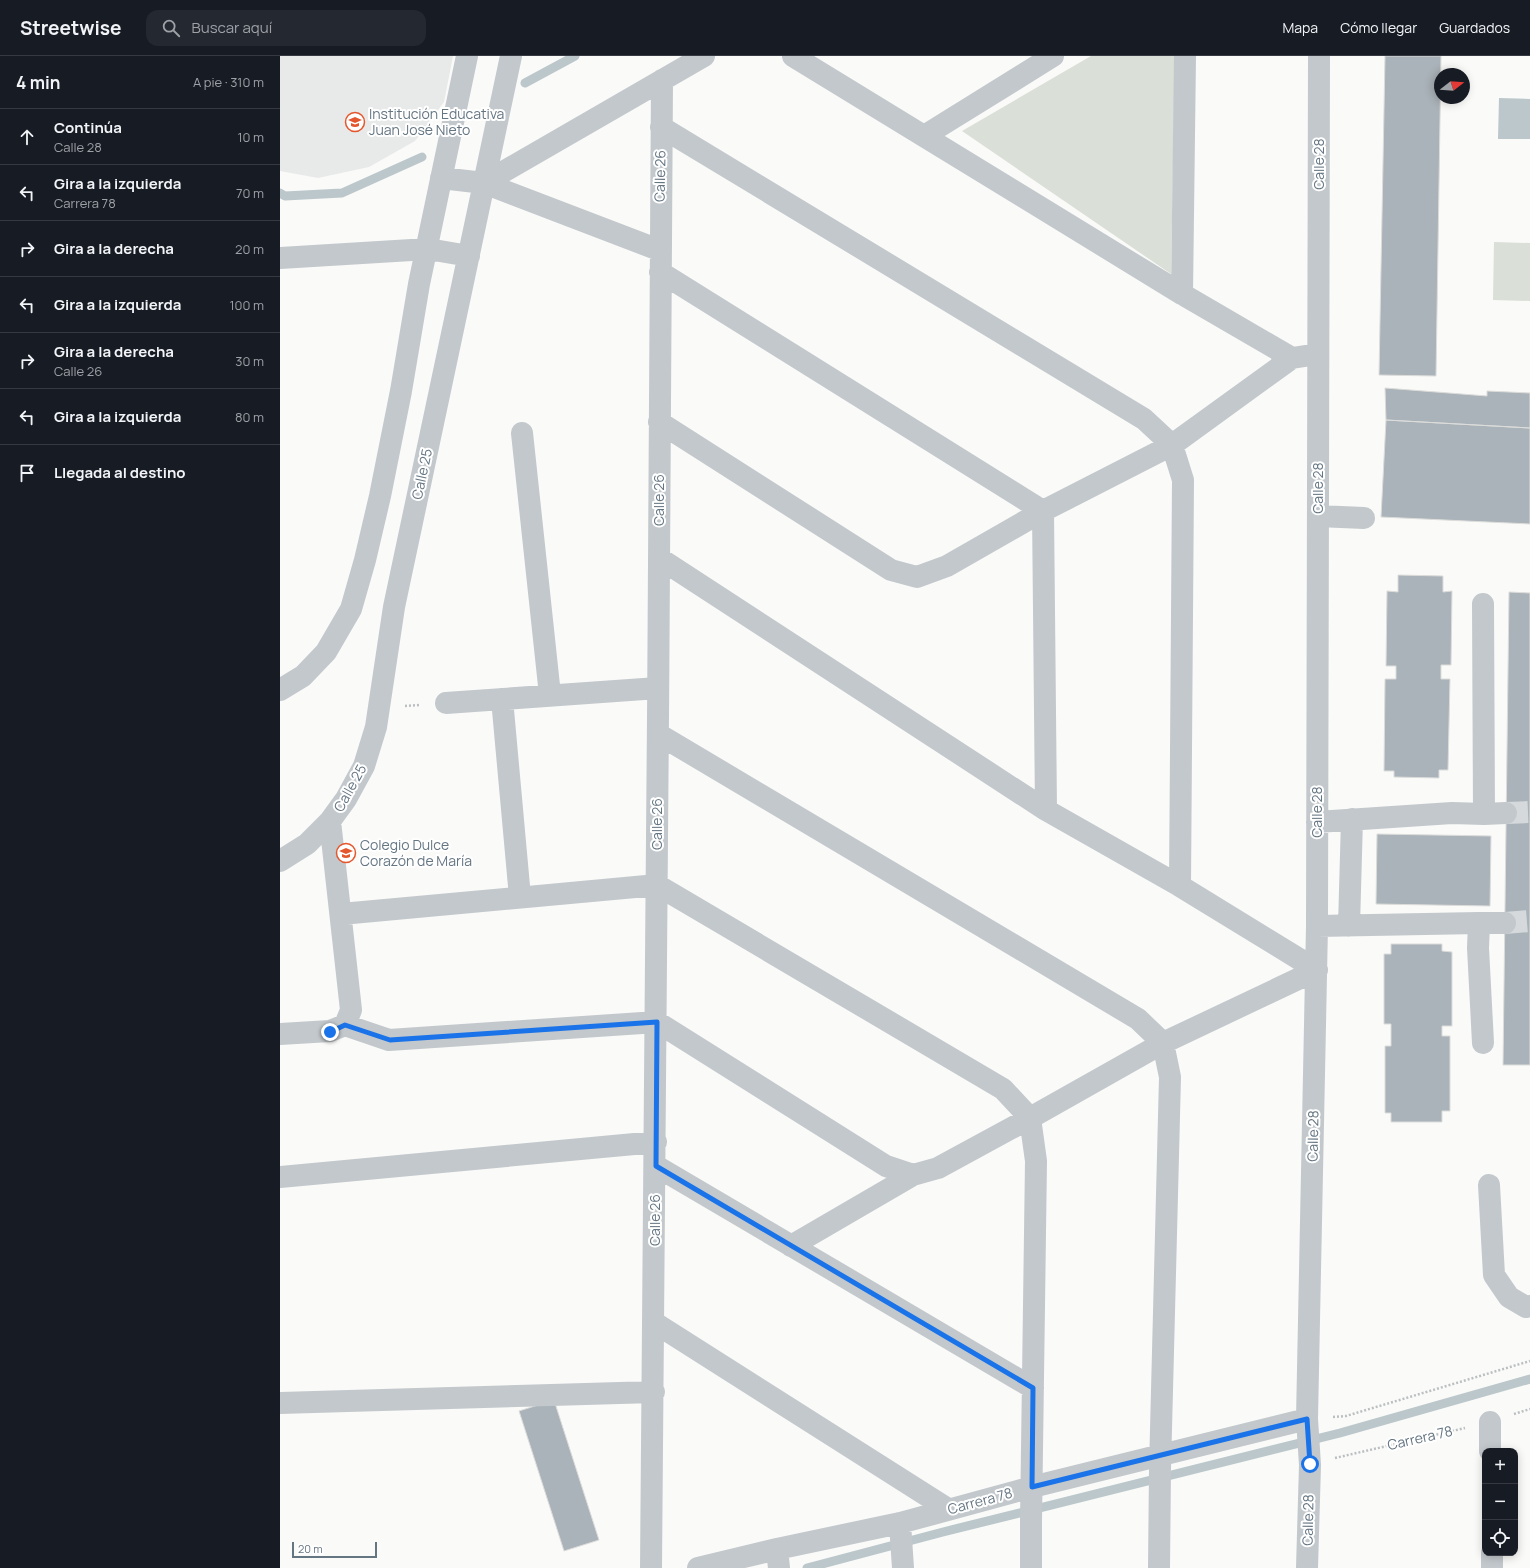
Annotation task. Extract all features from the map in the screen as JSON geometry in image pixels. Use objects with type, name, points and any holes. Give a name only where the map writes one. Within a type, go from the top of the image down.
[{"type":"street","points":[[280,690],[303,676],[326,652],[351,609],[365,560],[380,496],[401,391],[419,284],[428,248],[467,56]]},
{"type":"street","name":"Calle 25","points":[[280,861],[307,844],[330,821],[346,799],[364,766],[376,727],[394,607],[511,56]]},
{"type":"street","points":[[484,183],[704,56]]},
{"type":"street","points":[[793,56],[1182,294],[1292,358]]},
{"type":"street","points":[[924,136],[1053,56]]},
{"type":"street","points":[[1182,294],[1185,56]]},
{"type":"street","name":"Calle 28","points":[[1307,1568],[1310,1464],[1307,1423],[1317,970],[1319,56]]},
{"type":"street","name":"Calle 26","points":[[651,1568],[655,1323],[659,250],[662,80]]},
{"type":"street","points":[[661,127],[1144,420],[1172,445],[1183,480],[1180,886]]},
{"type":"street","points":[[441,178],[484,183],[659,250]]},
{"type":"street","points":[[280,258],[428,248],[469,256]]},
{"type":"street","points":[[660,272],[1043,512]]},
{"type":"street","points":[[659,422],[891,570],[917,577],[947,566],[1043,512],[1172,445],[1292,358],[1318,354]]},
{"type":"street","points":[[522,433],[550,695]]},
{"type":"street","points":[[1043,512],[1046,810]]},
{"type":"street","points":[[1318,516],[1364,518]]},
{"type":"street","points":[[659,558],[1046,810],[1180,886],[1317,970]]},
{"type":"street","points":[[1483,604],[1484,814]]},
{"type":"street","points":[[446,703],[658,688]]},
{"type":"street","points":[[502,699],[520,897]]},
{"type":"street","points":[[658,734],[1138,1019],[1163,1043],[1170,1077],[1160,1462],[1161,1496],[1159,1568]]},
{"type":"street","points":[[1317,822],[1452,813],[1506,813]]},
{"type":"street","points":[[1349,926],[1352,820]]},
{"type":"street","points":[[280,1034],[330,1032],[345,1025],[351,1010],[330,821]]},
{"type":"street","points":[[341,914],[657,885],[1003,1089],[1030,1118],[1036,1160],[1031,1568]]},
{"type":"street","points":[[1479,923],[1478,948],[1483,1042]]},
{"type":"street","points":[[1317,926],[1505,923]]},
{"type":"street","points":[[791,1246],[913,1175],[938,1168],[1163,1043],[1317,970]]},
{"type":"street","points":[[345,1025],[390,1040],[657,1022],[886,1166],[913,1175]]},
{"type":"street","points":[[280,1177],[656,1142]]},
{"type":"street","points":[[656,1166],[1033,1388]]},
{"type":"street","points":[[1489,1186],[1494,1275],[1509,1297],[1526,1307],[1530,1306]]},
{"type":"street","points":[[655,1323],[948,1509]]},
{"type":"street","points":[[280,1403],[654,1392]]},
{"type":"street","points":[[1490,1422],[1490,1448]]},
{"type":"street","name":"Carrera 78","points":[[698,1568],[778,1560],[901,1528],[948,1509],[1032,1492],[1160,1462],[1307,1423]]},
{"type":"street","points":[[901,1528],[902,1563]]},
{"type":"street","points":[[1492,1556],[1492,1568]]},
{"type":"path","points":[[379,707],[446,703]]},
{"type":"path","points":[[1307,1423],[1346,1416],[1530,1361]]},
{"type":"path","name":"Carrera 78","points":[[1310,1464],[1490,1422],[1530,1409]]},
{"type":"shaded area","name":"Institución Educativa Juan José Nieto","points":[[280,56],[453,56],[444,102],[415,141],[369,167],[318,178],[280,171]]},
{"type":"shaded area","points":[[1091,56],[1175,56],[1171,274],[962,131]]},
{"type":"shaded area","points":[[1499,98],[1530,99],[1530,139],[1498,139]]},
{"type":"shaded area","points":[[1494,242],[1530,243],[1530,301],[1493,300]]},
{"type":"building","points":[[1385,56],[1441,56],[1441,68],[1434,68],[1434,104],[1440,104],[1436,376],[1379,375]]},
{"type":"building","points":[[1385,388],[1487,396],[1487,391],[1530,393],[1530,428],[1386,420]]},
{"type":"building","points":[[1386,420],[1530,428],[1530,524],[1381,517]]},
{"type":"building","points":[[1398,575],[1443,576],[1443,592],[1452,591],[1451,665],[1441,665],[1441,679],[1450,679],[1448,770],[1439,770],[1439,778],[1394,777],[1394,771],[1384,771],[1385,679],[1396,679],[1396,666],[1386,666],[1387,591],[1398,592]]},
{"type":"building","points":[[1509,592],[1530,593],[1530,1065],[1503,1065]]},
{"type":"building","points":[[1377,834],[1491,836],[1490,906],[1376,904]]},
{"type":"building","points":[[1391,944],[1442,944],[1442,951],[1452,952],[1452,1026],[1442,1026],[1442,1036],[1450,1036],[1450,1111],[1442,1111],[1442,1122],[1391,1122],[1391,1113],[1385,1113],[1385,1046],[1391,1046],[1391,1024],[1384,1024],[1384,954],[1391,954]]},
{"type":"building","points":[[554,1400],[599,1540],[564,1551],[519,1411]]},
{"type":"waterway","points":[[525,83],[575,56]]},
{"type":"waterway","points":[[280,193],[285,196],[342,193],[422,157]]},
{"type":"waterway","points":[[807,1568],[943,1532],[1340,1433],[1530,1379]]},
{"type":"tunnel","points":[[1506,813],[1530,812]]},
{"type":"tunnel","points":[[1505,923],[1530,921]]},
{"type":"place","name":"Institución Educativa Juan José Nieto","points":[[355,122]]},
{"type":"place","name":"Colegio Dulce Corazón de María","points":[[346,853]]},
{"type":"route","points":[[330,1032],[345,1025],[390,1040],[657,1022],[656,1166],[1033,1388],[1032,1487],[1307,1419],[1310,1464]]}]
